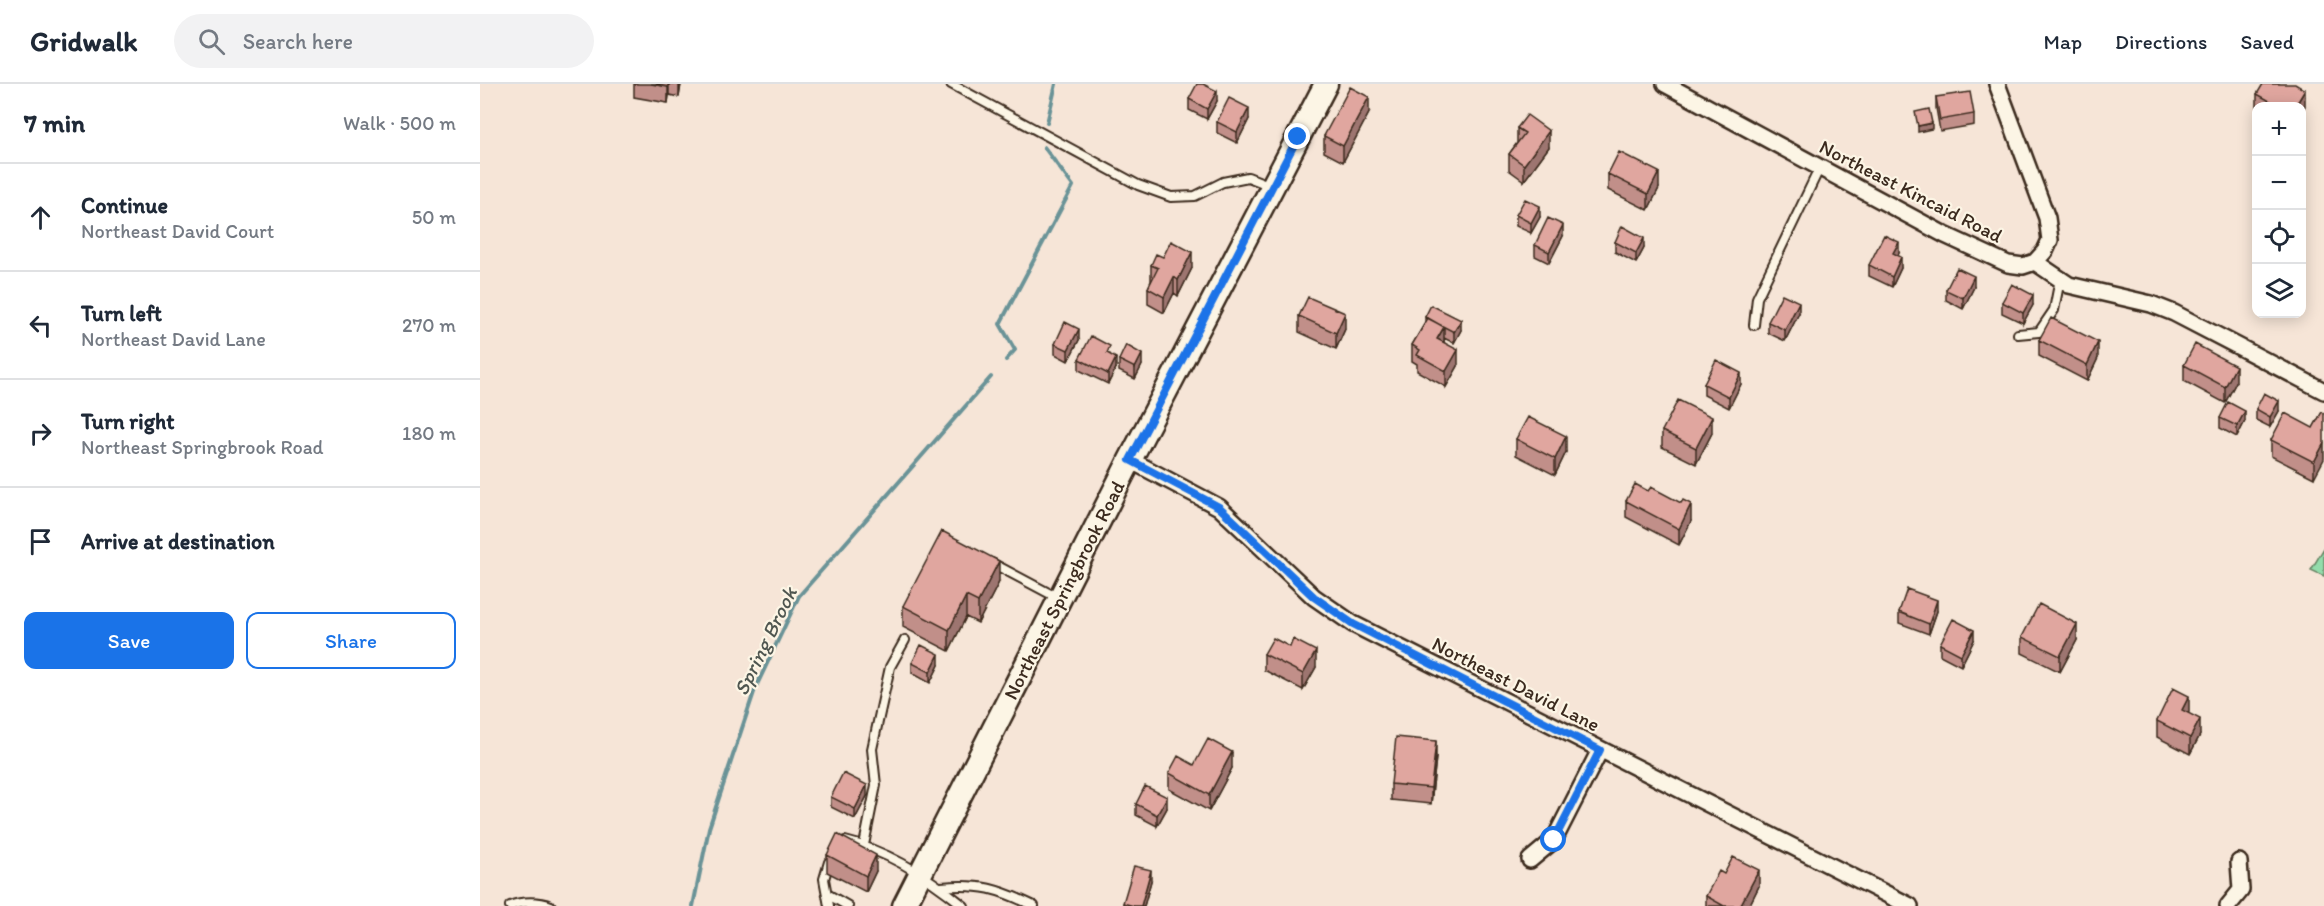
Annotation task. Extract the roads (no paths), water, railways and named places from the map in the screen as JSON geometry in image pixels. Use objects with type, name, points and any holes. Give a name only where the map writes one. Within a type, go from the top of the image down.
[{"type":"street","name":"Northeast Springbrook Road","points":[[904,906],[1130,460],[1326,84]]},
{"type":"street","name":"Northeast Kincaid Road","points":[[1665,84],[1989,256],[2023,266],[2035,262]]},
{"type":"street","points":[[1997,84],[2048,218],[2050,240],[2035,262],[2060,279],[2089,291],[2159,307],[2204,327],[2324,391]]},
{"type":"street","name":"Northeast David Lane","points":[[1130,460],[1219,507],[1314,597],[1353,624],[1910,906]]},
{"type":"street","points":[[1530,860],[1554,840],[1600,750]]},
{"type":"street","points":[[2228,906],[2241,890],[2239,862]]},
{"type":"lane","points":[[951,84],[1138,185],[1171,197],[1195,196],[1223,182],[1248,177],[1272,186]]},
{"type":"lane","points":[[1754,326],[1756,298],[1820,167]]},
{"type":"lane","points":[[2018,334],[2040,332],[2054,310],[2060,279]]},
{"type":"lane","points":[[982,558],[1059,599]]},
{"type":"lane","points":[[864,845],[876,785],[872,748],[890,667],[904,640]]},
{"type":"lane","points":[[839,844],[844,841],[864,845],[941,888],[964,906]]},
{"type":"lane","points":[[829,906],[824,879],[830,858]]},
{"type":"lane","points":[[941,888],[967,884],[996,888],[1034,906]]},
{"type":"lane","points":[[827,894],[848,906]]},
{"type":"lane","points":[[510,906],[518,903],[542,903],[551,906]]},
{"type":"waterway","name":"Spring Brook","points":[[1047,123],[1056,84]]},
{"type":"waterway","name":"Spring Brook","points":[[1006,360],[1015,350],[1000,324],[1073,186],[1044,147]]},
{"type":"waterway","name":"Spring Brook","points":[[693,906],[709,828],[755,689],[799,596],[991,377]]}]
